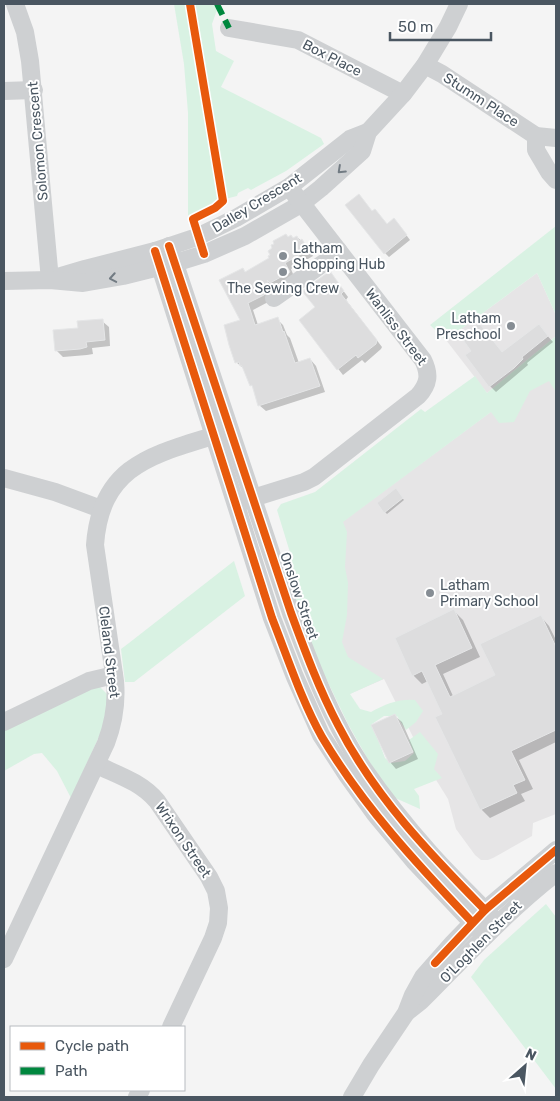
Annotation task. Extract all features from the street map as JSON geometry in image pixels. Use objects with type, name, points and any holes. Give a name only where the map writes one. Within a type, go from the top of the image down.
[{"type":"street","name":"Solomon Crescent","points":[[15,4],[25,32],[34,90],[50,280]]},
{"type":"street","name":"Dalley Crescent","points":[[4,281],[50,280],[85,269],[165,257],[204,254],[245,236],[302,204],[362,151],[368,132],[403,94],[425,65],[448,28],[459,4]]},
{"type":"street","name":"Box Place","points":[[229,28],[298,40],[403,94]]},
{"type":"street","name":"Stumm Place","points":[[425,65],[442,74],[536,136],[556,138]]},
{"type":"street","points":[[4,91],[34,90]]},
{"type":"street","name":"Dalley Crescent","points":[[165,257],[197,237],[236,218],[288,187],[350,139],[368,132]]},
{"type":"street","points":[[536,136],[536,150],[556,180]]},
{"type":"street","name":"Wanliss Street","points":[[235,504],[314,477],[418,396],[426,384],[428,374],[423,360],[288,187]]},
{"type":"street","points":[[274,298],[325,262],[338,250]]},
{"type":"street","name":"Onslow Street","points":[[165,257],[222,433],[235,504],[272,618],[295,677],[322,736],[375,814],[414,861],[479,916],[497,923]]},
{"type":"street","name":"Onslow Street","points":[[222,433],[253,498],[290,613],[312,670],[338,726],[363,767],[390,805],[479,916],[485,936]]},
{"type":"street","name":"Cleland Street","points":[[4,959],[97,765],[114,720],[116,701],[114,675],[95,545],[96,527],[101,509],[113,487],[124,474],[138,464],[159,454],[222,433]]},
{"type":"street","points":[[4,478],[55,492],[101,509]]},
{"type":"street","points":[[4,722],[89,680],[114,675]]},
{"type":"street","points":[[322,736],[338,726]]},
{"type":"street","name":"Wrixon Street","points":[[97,765],[139,784],[157,800],[209,877],[216,891],[218,923],[213,938],[170,1026]]},
{"type":"street","name":"O'Loghlen Street","points":[[352,1097],[371,1064],[406,1013],[423,977],[479,916],[556,850]]},
{"type":"street","name":"O'Loghlen Street","points":[[406,1013],[422,1001],[497,923],[531,892],[556,873]]},
{"type":"shaded area","name":"Latham Preschool","points":[[537,273],[556,315],[556,336],[487,393],[446,340]]},
{"type":"shaded area","name":"Latham Primary School","points":[[553,366],[556,372],[556,814],[533,823],[532,836],[493,858],[481,860],[475,855],[456,829],[448,799],[428,767],[384,679],[345,696],[292,559]]},
{"type":"green space","points":[[174,4],[219,4],[212,24],[216,51],[234,61],[221,87],[321,138],[324,144],[286,171],[251,190],[248,188],[238,193],[237,196],[225,199],[188,216],[188,113],[184,64]]},
{"type":"green space","points":[[556,226],[556,315],[537,273],[446,340],[430,325]]},
{"type":"green space","points":[[556,336],[556,392],[549,381],[530,391],[514,422],[499,423],[491,412],[343,522],[347,532],[345,567],[348,583],[347,615],[342,642],[348,657],[383,679],[350,694],[360,709],[371,712],[403,700],[415,700],[423,711],[416,722],[406,730],[397,716],[384,716],[372,724],[385,758],[391,763],[405,761],[414,753],[409,740],[420,732],[438,754],[434,769],[442,778],[414,789],[419,796],[420,809],[393,797],[370,763],[348,724],[307,639],[284,574],[292,559],[277,510],[281,504],[315,492],[421,409],[425,412],[475,376],[487,393]]},
{"type":"green space","points":[[234,561],[245,596],[134,682],[125,682],[121,649]]},
{"type":"green space","points":[[100,687],[108,695],[108,717],[71,798],[57,771],[42,753],[34,754],[4,771],[4,729],[89,688]]},
{"type":"green space","points":[[546,904],[556,917],[556,1089],[471,977],[484,960]]},
{"type":"building","points":[[359,194],[372,211],[375,209],[387,224],[394,218],[407,235],[384,254],[345,205]]},
{"type":"building","points":[[286,234],[288,237],[291,235],[293,238],[297,236],[299,241],[302,239],[308,250],[285,263],[290,272],[270,283],[267,280],[270,288],[264,295],[248,303],[255,325],[278,317],[295,363],[310,358],[320,386],[258,406],[252,385],[250,386],[239,362],[235,363],[229,345],[224,325],[240,320],[219,280],[243,268],[245,272],[269,258],[268,251],[272,248],[271,245],[274,244],[273,241]]},
{"type":"building","points":[[330,271],[344,291],[341,294],[377,340],[376,344],[358,358],[356,355],[337,370],[299,320],[315,307],[302,291]]},
{"type":"building","points":[[103,319],[105,340],[86,342],[87,347],[80,349],[55,351],[53,330],[78,328],[77,321]]},
{"type":"building","points":[[479,323],[502,352],[539,324],[548,336],[522,357],[523,359],[514,368],[489,387],[465,355],[471,351],[461,337]]},
{"type":"building","points":[[396,488],[403,498],[384,513],[377,503]]},
{"type":"building","points":[[454,609],[472,648],[435,665],[450,697],[495,675],[480,644],[541,615],[556,647],[556,730],[511,751],[525,780],[513,785],[517,793],[480,810],[435,717],[442,714],[422,671],[412,676],[395,638]]},
{"type":"building","points":[[395,714],[413,752],[389,763],[371,725]]},
{"type":"marked path","points":[[217,4],[229,28]]},
{"type":"cycle path","points":[[190,4],[223,201],[215,208],[193,219],[204,254]]},
{"type":"cycle path","points":[[169,246],[291,613],[331,711],[352,751],[386,800],[424,846],[485,910]]},
{"type":"cycle path","points":[[155,251],[272,618],[308,709],[322,737],[373,811],[411,856],[472,922]]},
{"type":"cycle path","points":[[435,963],[485,910],[556,850]]},
{"type":"place","name":"Latham Shopping Hub","points":[[283,256]]},
{"type":"place","name":"The Sewing Crew","points":[[283,272]]},
{"type":"place","name":"Latham Preschool","points":[[511,326]]},
{"type":"place","name":"Latham Primary School","points":[[430,593]]}]
